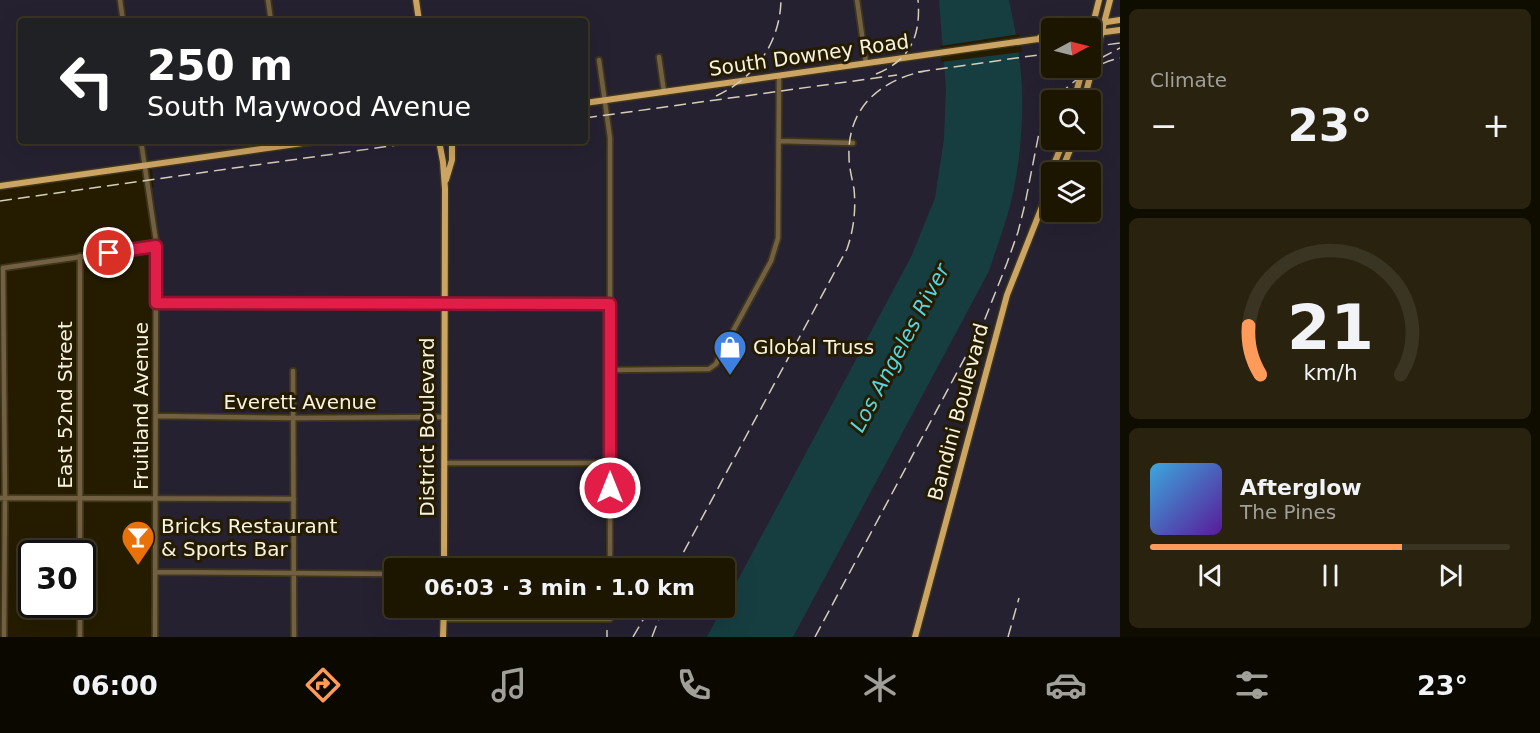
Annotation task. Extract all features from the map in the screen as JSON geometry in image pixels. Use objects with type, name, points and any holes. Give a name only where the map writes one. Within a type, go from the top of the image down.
[{"type":"main road","points":[[416,0],[419,18]]},
{"type":"main road","points":[[1094,18],[1099,0]]},
{"type":"main road","points":[[1110,0],[1101,32],[1120,30]]},
{"type":"main road","points":[[1101,23],[1120,20]]},
{"type":"main road","name":"South Downey Road","points":[[588,103],[1041,40]]},
{"type":"main road","points":[[0,186],[282,144]]},
{"type":"main road","name":"District Boulevard","points":[[440,144],[445,184],[444,558]]},
{"type":"main road","points":[[445,184],[452,160],[452,144]]},
{"type":"main road","name":"Bandini Boulevard","points":[[915,637],[1006,295],[1041,209]]},
{"type":"main road","points":[[443,637],[444,619]]},
{"type":"street","points":[[120,0],[123,18]]},
{"type":"street","points":[[268,0],[271,18]]},
{"type":"street","points":[[857,0],[866,63]]},
{"type":"street","points":[[659,57],[664,92]]},
{"type":"street","points":[[599,60],[610,138],[610,558]]},
{"type":"street","points":[[610,370],[698,370],[709,369],[716,364],[771,261],[778,238],[778,76]]},
{"type":"street","points":[[779,141],[853,144]]},
{"type":"street","name":"Fruitland Avenue","points":[[142,144],[156,246],[155,637]]},
{"type":"street","points":[[4,637],[2,268],[156,246]]},
{"type":"street","name":"East 52nd Street","points":[[80,256],[80,540]]},
{"type":"street","points":[[156,303],[610,304]]},
{"type":"street","points":[[294,371],[294,637]]},
{"type":"street","name":"Everett Avenue","points":[[156,416],[444,417]]},
{"type":"street","points":[[444,463],[610,463]]},
{"type":"street","points":[[3,498],[294,499]]},
{"type":"street","points":[[155,572],[384,574]]},
{"type":"street","points":[[80,618],[80,637]]},
{"type":"street","points":[[444,619],[610,618]]},
{"type":"shaded area","points":[[0,0],[1120,0],[1120,637],[155,637],[155,250],[147,189],[154,187],[151,162],[0,183]]},
{"type":"water","name":"Los Angeles River","points":[[939,0],[1009,0],[1022,83],[1022,123],[1015,185],[989,271],[793,637],[707,637],[717,618],[735,618],[735,585],[911,257],[935,198],[944,139],[946,89]]},
{"type":"pier","points":[[1019,34],[1022,52],[941,62],[940,46]]},
{"type":"railway","points":[[716,96],[742,79],[763,57],[776,31],[781,0]]},
{"type":"railway","points":[[876,74],[898,61],[911,45],[918,24],[918,0]]},
{"type":"railway","points":[[1101,46],[1120,43]]},
{"type":"railway","points":[[1101,58],[1120,48]]},
{"type":"railway","points":[[918,72],[1041,55]]},
{"type":"railway","points":[[1065,90],[1087,72],[1120,58]]},
{"type":"railway","points":[[680,558],[847,249],[853,226],[855,204],[849,161],[850,140],[860,111],[881,89],[894,81],[925,71]]},
{"type":"railway","points":[[588,118],[897,75]]},
{"type":"railway","points":[[815,637],[983,324],[1018,232],[1041,127]]},
{"type":"railway","points":[[0,201],[405,144]]},
{"type":"railway","points":[[1008,637],[1019,598]]},
{"type":"railway","points":[[633,637],[644,618]]},
{"type":"railway","points":[[652,637],[659,618]]},
{"type":"railway","points":[[607,630],[607,637]]},
{"type":"place","name":"Global Truss","points":[[730,376]]},
{"type":"place","name":"Bricks Restaurant & Sports Bar","points":[[138,566]]},
{"type":"route","points":[[109,253],[156,246],[156,303],[610,304],[610,488]]}]
